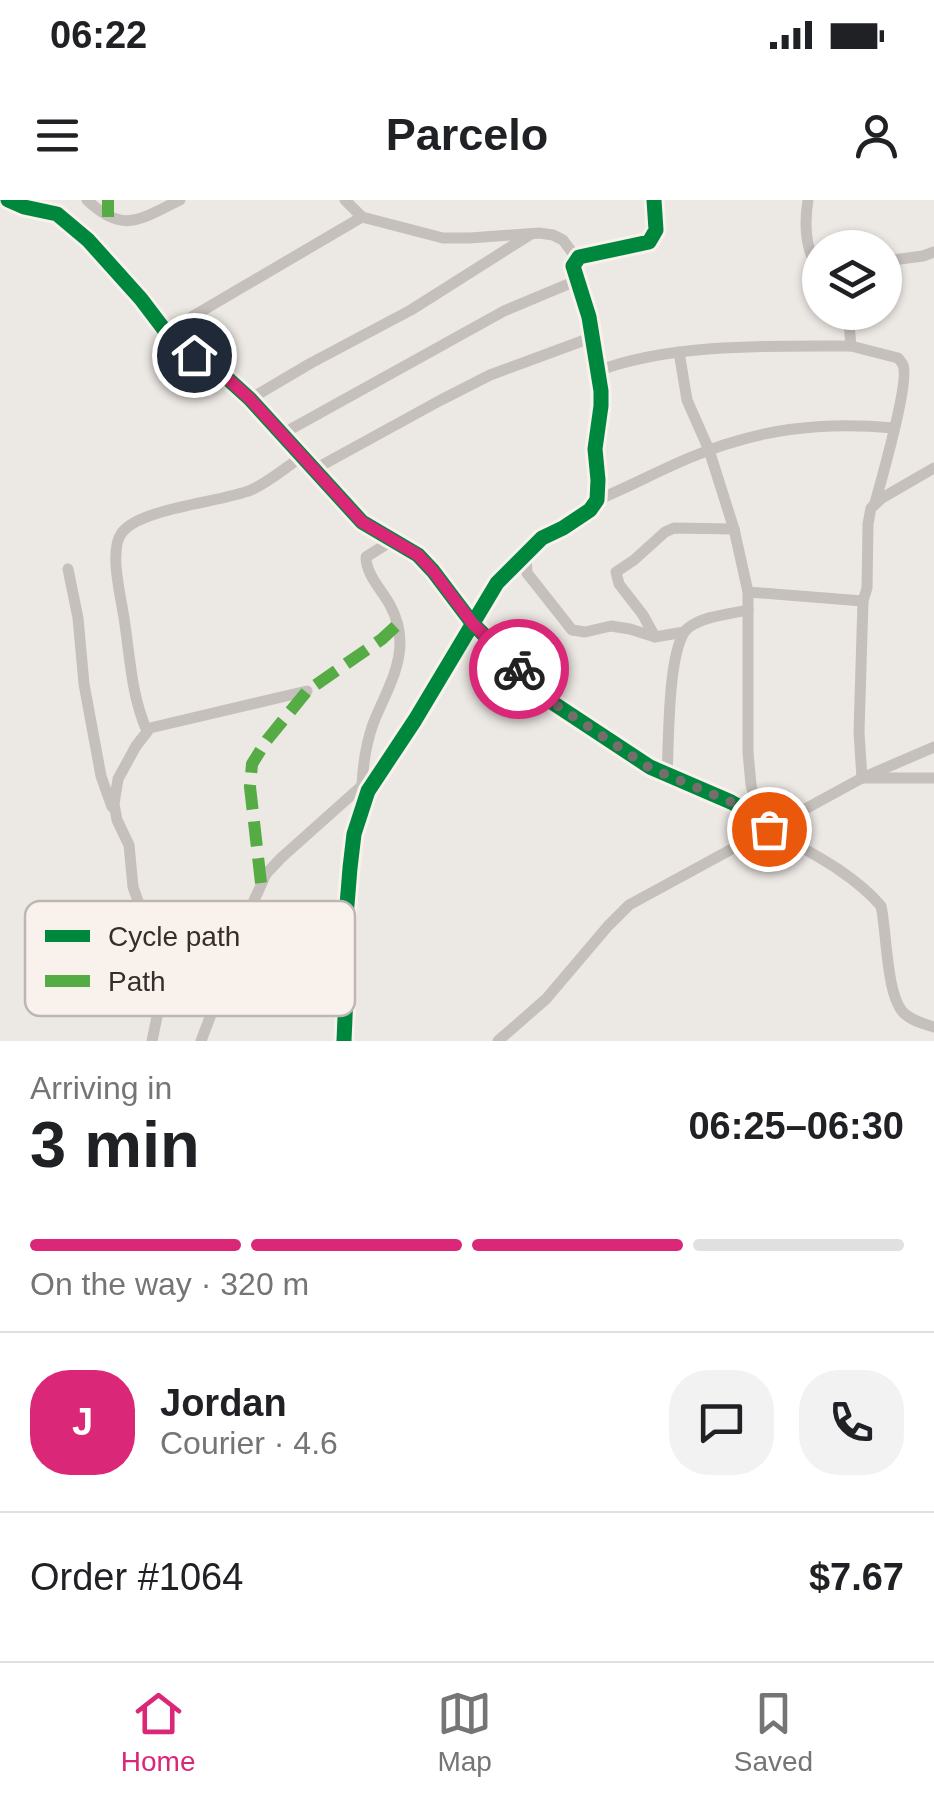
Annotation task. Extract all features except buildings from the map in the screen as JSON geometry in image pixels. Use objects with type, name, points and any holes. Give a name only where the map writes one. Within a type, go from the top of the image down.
[{"type":"street","points":[[8,200],[65,218],[142,299],[166,332],[250,399],[362,522],[418,555],[473,624],[553,703],[613,745],[667,775],[760,817],[872,896],[880,906],[900,1012],[934,1027]]},
{"type":"street","points":[[88,200],[108,217],[124,222],[180,200]]},
{"type":"street","points":[[345,200],[362,218],[443,238],[553,235],[562,240],[576,259]]},
{"type":"street","points":[[576,259],[648,242],[656,230],[654,200]]},
{"type":"street","points":[[805,230],[808,200]]},
{"type":"street","points":[[166,332],[362,218]]},
{"type":"street","points":[[250,399],[411,310],[532,234]]},
{"type":"street","points":[[902,259],[934,252]]},
{"type":"street","points":[[576,259],[573,266],[590,318],[598,371],[601,406],[595,449],[597,500]]},
{"type":"street","points":[[282,434],[504,311],[578,280]]},
{"type":"street","points":[[850,330],[851,346]]},
{"type":"street","points":[[315,469],[490,375],[592,336]]},
{"type":"street","points":[[598,371],[624,361],[679,352],[785,346],[851,346],[898,358],[903,363],[902,390],[875,503]]},
{"type":"street","points":[[679,352],[687,400],[709,450],[734,529],[748,592],[748,752],[751,786],[760,817]]},
{"type":"street","points":[[348,901],[354,834],[368,791],[497,583],[542,538],[590,510],[597,500],[709,450],[814,425],[894,428]]},
{"type":"street","points":[[146,731],[135,692],[118,580],[117,545],[121,532],[139,520],[249,491],[303,456]]},
{"type":"street","points":[[862,778],[859,717],[871,508],[934,468]]},
{"type":"street","points":[[655,637],[619,584],[616,572],[674,528],[734,529]]},
{"type":"street","points":[[362,785],[368,740],[396,668],[400,636],[366,557],[393,540]]},
{"type":"street","points":[[526,554],[528,573],[572,630],[611,626],[655,637],[684,632]]},
{"type":"street","points":[[68,569],[101,776],[128,845],[138,901]]},
{"type":"street","points":[[748,592],[863,601]]},
{"type":"street","points":[[667,775],[678,642],[698,622],[748,610]]},
{"type":"street","points":[[114,811],[118,778],[146,731],[171,721],[307,691]]},
{"type":"street","points":[[498,1041],[546,1000],[629,905],[862,778],[934,747]]},
{"type":"street","points":[[254,901],[266,874],[281,858],[382,768]]},
{"type":"street","points":[[862,778],[934,778]]},
{"type":"street","points":[[152,1041],[157,1016]]},
{"type":"street","points":[[201,1041],[210,1016]]},
{"type":"street","points":[[344,1041],[345,1016]]},
{"type":"marked path","points":[[108,200],[108,217]]},
{"type":"marked path","points":[[261,883],[250,787],[252,764],[307,691],[397,625]]},
{"type":"cycle path","points":[[8,200],[57,214],[88,240],[166,332],[250,399],[362,522],[418,555],[473,624],[553,703],[650,767],[775,826]]},
{"type":"cycle path","points":[[347,901],[354,834],[368,791],[497,583],[542,538],[590,510],[597,500],[595,449],[601,391],[589,317],[573,266],[579,257],[649,242],[656,230],[654,200]]},
{"type":"cycle path","points":[[344,1041],[345,1016]]},
{"type":"way so far","points":[[519,669],[553,703],[613,745],[650,768],[731,802],[775,826],[769,829]]},
{"type":"route","points":[[194,355],[250,399],[362,522],[418,555],[473,624],[519,669]]}]
